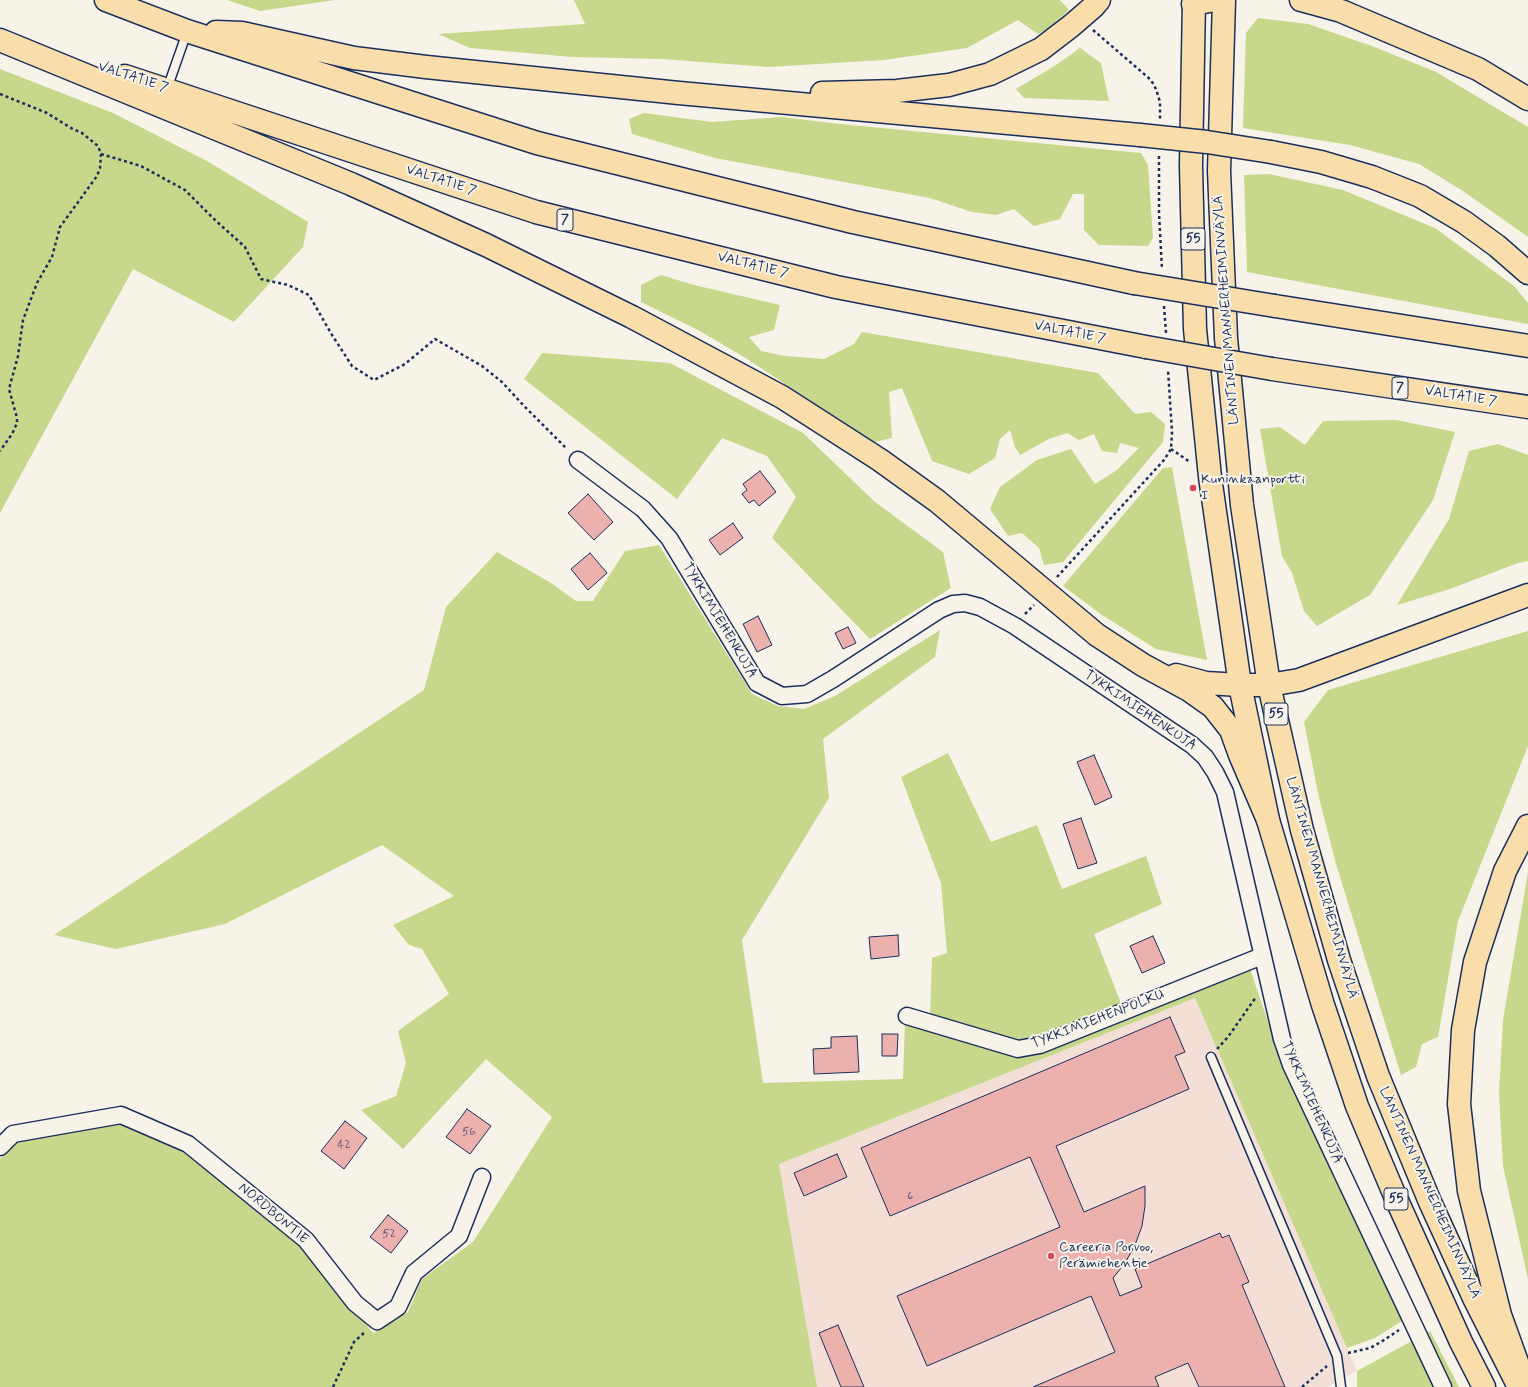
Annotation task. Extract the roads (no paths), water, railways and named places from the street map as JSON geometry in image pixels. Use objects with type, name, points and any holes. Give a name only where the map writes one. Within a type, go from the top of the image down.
[{"type":"main road","points":[[106,0],[187,31],[538,143],[853,222],[1134,283],[1528,346]]},
{"type":"main road","points":[[679,93],[848,93],[897,91],[949,85],[990,74],[1040,49],[1072,26],[1099,0]]},
{"type":"main road","points":[[1193,2],[1215,0]]},
{"type":"main road","name":"LÄNTINEN MANNERHEIMINVÄYLÄ","points":[[1224,0],[1219,171],[1226,338],[1242,505],[1270,685],[1302,830],[1339,960],[1378,1076],[1430,1202],[1474,1298],[1519,1387]]},
{"type":"main road","points":[[1301,0],[1341,11],[1478,70],[1528,99]]},
{"type":"main road","name":"LÄNTINEN MANNERHEIMINVÄYLÄ","points":[[1193,2],[1191,166],[1195,329],[1210,477],[1240,685],[1268,820],[1323,1005],[1357,1106],[1398,1204],[1461,1342],[1484,1387]]},
{"type":"main road","points":[[187,31],[242,32],[354,58],[426,67],[679,93],[1140,135],[1207,142],[1271,152],[1321,162],[1372,177],[1420,196],[1464,222],[1497,246],[1528,273]]},
{"type":"main road","name":"VALTATIE 7","points":[[0,34],[536,212],[836,287],[1146,347],[1272,369],[1528,407]]},
{"type":"main road","points":[[0,40],[351,184],[486,245],[632,317],[782,397],[880,460],[937,501],[1097,635],[1143,665],[1189,690],[1213,707],[1232,730],[1240,755],[1268,820]]},
{"type":"main road","points":[[1143,665],[1184,678],[1206,683],[1270,685],[1299,680],[1528,595]]},
{"type":"main road","points":[[1526,1387],[1500,1315],[1469,1192],[1459,1104],[1462,1030],[1475,962],[1505,871],[1528,826]]},
{"type":"street","name":"TYKKIMIEHENKUJA","points":[[578,460],[643,509],[669,538],[757,683],[782,696],[807,694],[833,679],[939,610],[953,604],[966,604],[980,607],[1015,626],[1192,745],[1205,757],[1215,772],[1225,792],[1282,1039],[1291,1065],[1443,1387]]},
{"type":"street","name":"TYKKIMIEHENPOLKU","points":[[908,1016],[1018,1050],[1040,1045],[1262,956]]},
{"type":"street","name":"NORDBONTIE","points":[[0,1146],[13,1134],[121,1115],[188,1144],[306,1240],[355,1303],[377,1321],[398,1308],[414,1273],[459,1236],[482,1177]]},
{"type":"lane","points":[[167,90],[187,31]]},
{"type":"lane","points":[[1211,1057],[1337,1356],[1341,1387]]},
{"type":"place","name":"Kuninkaanportti I","points":[[1193,488]]},
{"type":"place","name":"Careeria Porvoo, Perämiehentie","points":[[1051,1256]]}]
